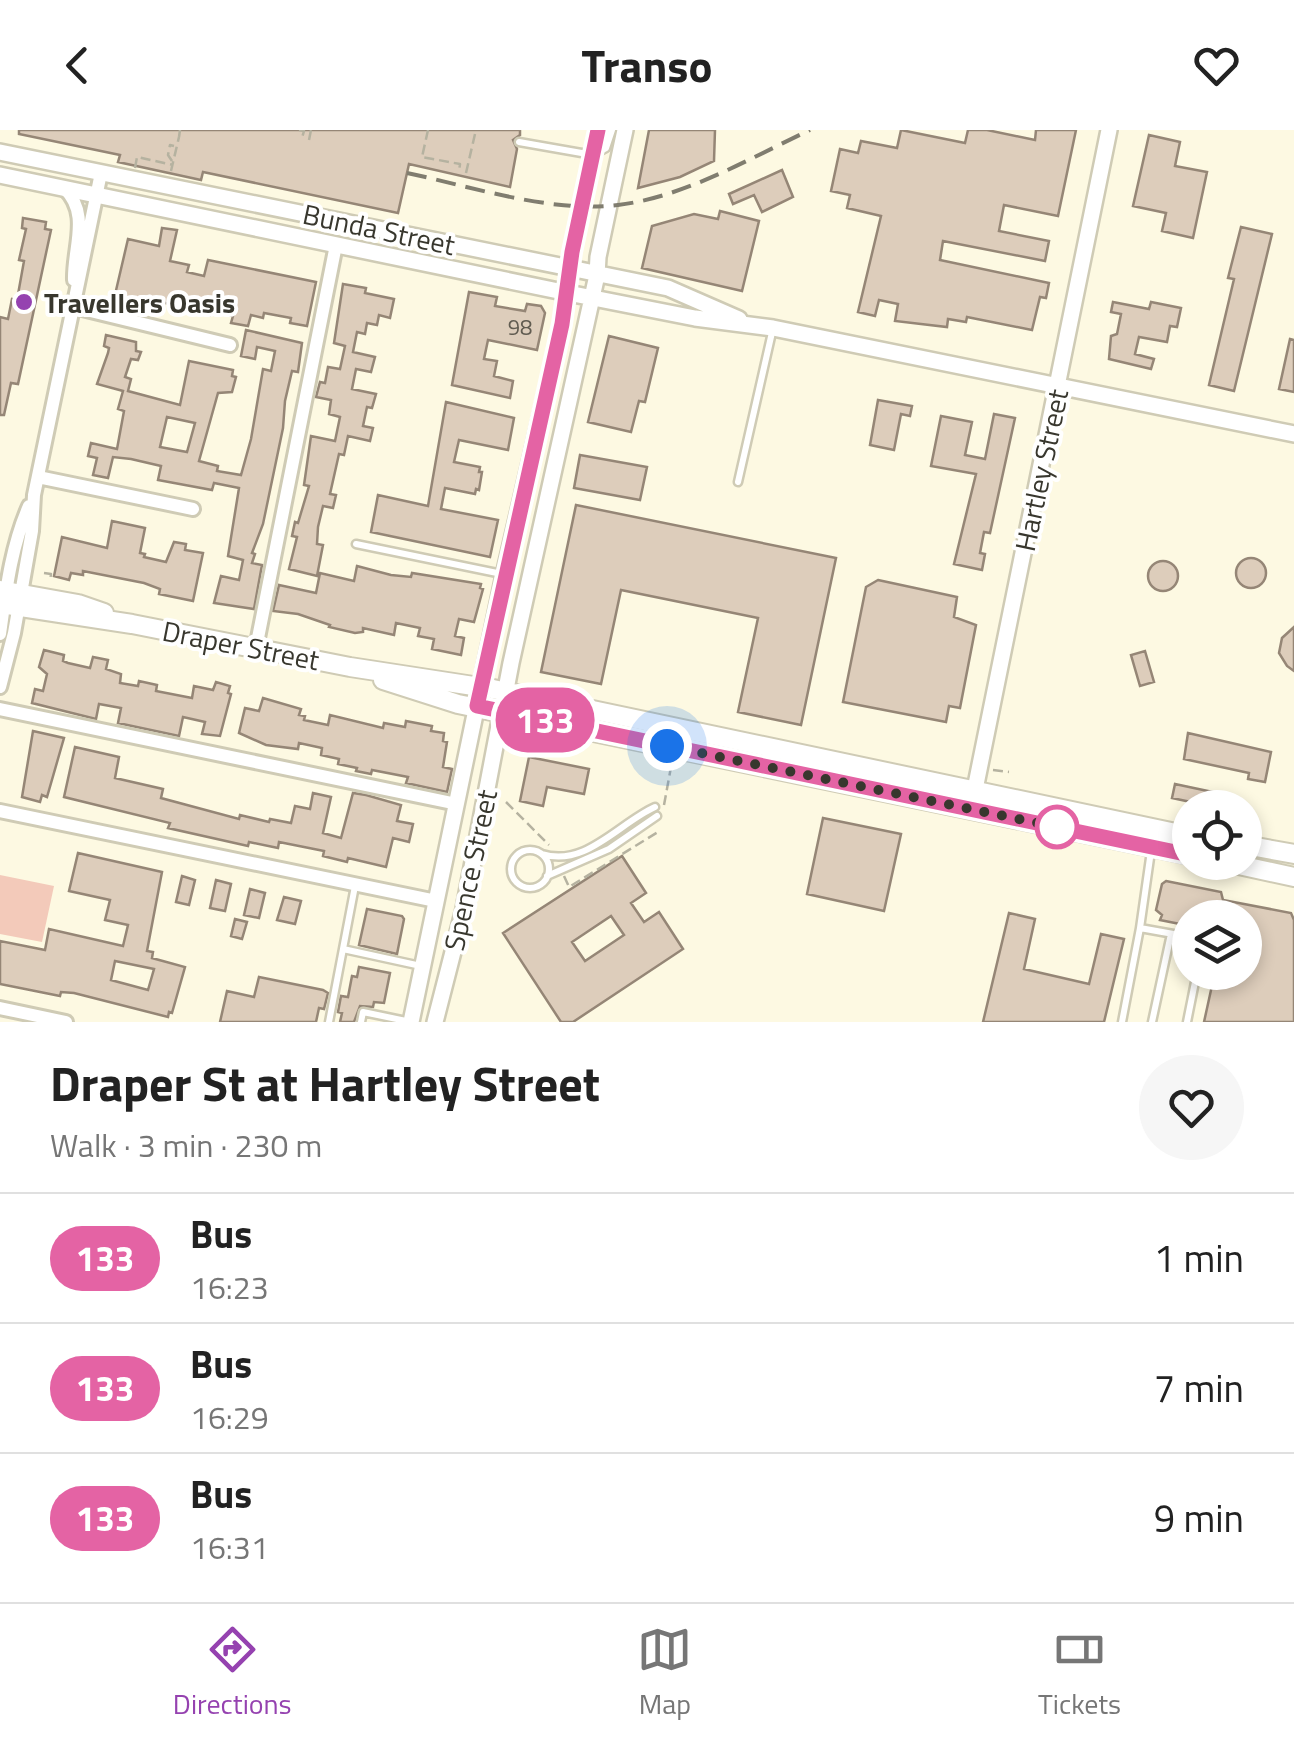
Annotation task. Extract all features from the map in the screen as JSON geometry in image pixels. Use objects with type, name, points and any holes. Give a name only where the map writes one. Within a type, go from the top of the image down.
[{"type":"main road","name":"Draper Street","points":[[8,599],[350,667],[506,692],[1154,838],[1172,846]]},
{"type":"main road","name":"Draper Street","points":[[350,667],[458,704],[973,800]]},
{"type":"main road","name":"Draper Street","points":[[1154,838],[1172,837]]},
{"type":"main road","points":[[1262,848],[1294,854]]},
{"type":"main road","points":[[1262,870],[1294,877]]},
{"type":"street","name":"Spence Street","points":[[411,1022],[504,575],[568,292],[572,252],[598,130]]},
{"type":"street","name":"Spence Street","points":[[435,1022],[464,908],[625,130]]},
{"type":"street","name":"Hartley Street","points":[[973,800],[1109,130]]},
{"type":"street","name":"Bunda Street","points":[[0,152],[668,288],[752,324]]},
{"type":"street","points":[[0,634],[20,528],[38,477],[101,173]]},
{"type":"street","name":"Bunda Street","points":[[0,175],[695,318],[774,328],[1294,434]]},
{"type":"street","points":[[64,188],[75,200],[80,214],[74,305]]},
{"type":"street","points":[[256,648],[336,245]]},
{"type":"street","points":[[74,305],[230,345]]},
{"type":"street","points":[[38,477],[193,509]]},
{"type":"street","points":[[0,688],[6,676],[8,599]]},
{"type":"street","points":[[0,710],[457,804]]},
{"type":"street","points":[[0,811],[436,901]]},
{"type":"street","points":[[0,1008],[66,1022]]},
{"type":"lane","points":[[519,142],[593,155],[603,151],[612,130]]},
{"type":"lane","points":[[738,482],[774,328]]},
{"type":"lane","points":[[356,544],[504,575]]},
{"type":"lane","points":[[658,812],[608,848],[548,876],[540,884],[527,888],[512,876],[512,862],[520,852],[531,850],[555,858],[578,853],[658,812]]},
{"type":"lane","points":[[1122,1022],[1154,838]]},
{"type":"lane","points":[[542,854],[548,864],[548,876]]},
{"type":"lane","points":[[329,1022],[356,884]]},
{"type":"lane","points":[[1140,928],[1170,934],[1152,1022]]},
{"type":"lane","points":[[343,949],[422,966]]},
{"type":"lane","points":[[1187,1022],[1193,990]]},
{"type":"lane","points":[[361,1022],[364,1012],[411,1022]]},
{"type":"path","points":[[139,158],[172,165],[180,130]]},
{"type":"path","points":[[299,130],[304,131],[302,138]]},
{"type":"path","points":[[309,140],[312,130]]},
{"type":"path","points":[[428,130],[422,157],[460,164],[459,172]]},
{"type":"path","points":[[466,174],[475,134]]},
{"type":"path","points":[[176,148],[182,151]]},
{"type":"path","points":[[44,573],[51,574],[50,581]]},
{"type":"path","points":[[658,812],[671,767]]},
{"type":"path","points":[[506,802],[553,850]]},
{"type":"path","points":[[562,873],[569,888],[658,832]]},
{"type":"shaded area","points":[[0,875],[54,886],[42,942],[0,934]]},
{"type":"building","points":[[19,130],[520,130],[520,135],[513,140],[517,149],[510,187],[409,164],[398,213],[203,172],[201,180],[118,162],[120,155],[19,134]]},
{"type":"building","points":[[649,130],[715,130],[714,161],[680,177],[638,188]]},
{"type":"building","points":[[901,130],[965,143],[968,130],[1035,140],[1036,130],[1076,130],[1058,216],[1004,205],[999,231],[1049,241],[1045,261],[943,241],[940,260],[1049,283],[1046,298],[1040,297],[1032,330],[967,317],[966,322],[948,319],[947,327],[895,321],[898,304],[879,300],[875,316],[858,312],[881,216],[847,208],[850,195],[831,191],[840,149],[858,153],[861,141],[897,148]]},
{"type":"building","points":[[1149,135],[1180,142],[1175,166],[1207,172],[1193,238],[1162,231],[1166,213],[1133,206]]},
{"type":"building","points":[[782,170],[793,197],[762,212],[754,195],[733,204],[729,194]]},
{"type":"building","points":[[720,211],[759,221],[742,291],[642,268],[652,226],[694,214],[718,219]]},
{"type":"building","points":[[23,218],[46,222],[45,229],[51,230],[18,384],[11,383],[4,415],[0,415],[0,317],[8,319],[12,299],[17,300],[24,261],[19,260],[26,229],[22,228]]},
{"type":"building","points":[[1241,227],[1272,234],[1234,391],[1209,385],[1234,279],[1228,278]]},
{"type":"building","points":[[162,228],[177,230],[170,261],[189,265],[187,272],[204,276],[208,260],[316,282],[307,326],[290,323],[291,318],[264,313],[263,318],[251,315],[248,326],[231,323],[233,316],[211,311],[210,315],[147,298],[145,306],[114,299],[128,239],[159,246]]},
{"type":"building","points":[[343,284],[394,299],[390,318],[379,315],[377,325],[367,323],[365,334],[357,332],[353,352],[375,357],[371,372],[356,369],[352,389],[376,394],[372,408],[367,407],[363,426],[373,428],[370,441],[348,436],[344,455],[339,454],[330,494],[336,495],[333,508],[323,506],[318,527],[317,544],[323,545],[317,576],[289,569],[297,537],[292,536],[295,522],[298,523],[309,486],[304,485],[311,436],[335,441],[340,417],[329,414],[331,400],[316,397],[320,382],[325,383],[328,367],[340,369],[345,346],[334,343]]},
{"type":"building","points":[[469,292],[497,297],[495,306],[525,311],[527,304],[541,306],[545,313],[537,350],[488,340],[484,359],[497,361],[494,376],[513,381],[510,398],[452,385]]},
{"type":"building","points":[[1113,302],[1149,309],[1151,302],[1181,308],[1177,327],[1170,326],[1167,342],[1139,337],[1135,354],[1154,359],[1151,369],[1109,359],[1111,336],[1117,334],[1121,314],[1111,312]]},
{"type":"building","points":[[246,330],[302,343],[298,372],[292,371],[285,401],[263,524],[252,553],[252,563],[262,565],[254,609],[214,603],[221,576],[239,580],[243,560],[228,556],[239,488],[214,483],[212,490],[158,480],[161,466],[113,457],[108,478],[93,475],[97,458],[88,456],[91,443],[117,449],[124,411],[118,409],[123,391],[97,384],[109,348],[104,346],[106,335],[136,342],[136,351],[141,352],[138,360],[131,359],[125,377],[131,379],[128,391],[180,405],[189,361],[233,370],[232,376],[236,377],[232,392],[218,393],[199,461],[218,466],[217,471],[241,475],[263,369],[271,371],[275,351],[257,347],[255,359],[241,356]],"holes":[[[167,417],[195,423],[187,452],[160,447]]]},
{"type":"building","points":[[609,336],[658,348],[645,402],[639,401],[631,432],[588,422]]},
{"type":"building","points":[[1290,339],[1294,340],[1294,392],[1279,389]]},
{"type":"building","points":[[878,400],[912,406],[910,416],[901,414],[894,450],[870,445]]},
{"type":"building","points":[[446,402],[514,418],[508,450],[459,440],[454,462],[480,467],[479,490],[475,494],[445,488],[441,509],[498,520],[490,557],[371,532],[378,495],[428,506]]},
{"type":"building","points":[[994,414],[1015,418],[990,533],[984,532],[982,570],[954,564],[976,474],[931,466],[941,416],[972,422],[965,455],[985,459]]},
{"type":"building","points":[[580,455],[647,467],[640,500],[574,488]]},
{"type":"building","points":[[576,505],[836,558],[801,725],[738,712],[758,618],[621,590],[601,684],[541,672]]},
{"type":"building","points":[[112,521],[145,528],[140,553],[144,557],[166,562],[174,542],[186,544],[185,550],[203,553],[193,601],[159,594],[160,589],[144,583],[83,571],[83,575],[71,573],[69,580],[54,576],[62,537],[107,548]]},
{"type":"building","points":[[1251,558],[1262,562],[1266,573],[1262,584],[1251,588],[1240,584],[1236,573],[1240,562]]},
{"type":"building","points":[[1163,561],[1174,565],[1178,576],[1174,587],[1163,591],[1152,587],[1148,576],[1152,565]]},
{"type":"building","points":[[357,566],[391,575],[411,577],[412,573],[481,584],[474,622],[459,619],[455,636],[464,638],[461,655],[432,649],[434,639],[418,636],[420,628],[396,623],[394,635],[363,628],[363,632],[355,633],[298,614],[273,611],[279,585],[316,593],[320,573],[354,581]]},
{"type":"building","points":[[878,580],[957,597],[954,617],[976,625],[960,708],[949,706],[946,722],[843,702],[866,587]]},
{"type":"building","points":[[1294,627],[1294,671],[1279,653],[1282,638]]},
{"type":"building","points":[[44,650],[64,655],[63,661],[68,663],[90,668],[93,657],[108,660],[106,669],[121,674],[120,683],[138,686],[139,681],[157,685],[156,691],[192,698],[194,686],[213,690],[216,682],[230,686],[220,736],[202,734],[205,722],[183,717],[179,736],[118,723],[121,708],[99,704],[96,719],[32,703],[35,689],[43,691],[47,674],[39,667]]},
{"type":"building","points":[[1145,651],[1154,682],[1140,686],[1131,655]]},
{"type":"building","points":[[263,698],[301,709],[299,715],[305,716],[304,720],[328,725],[330,715],[383,728],[384,723],[405,727],[406,721],[432,726],[431,731],[444,733],[443,741],[447,742],[443,767],[452,769],[447,792],[406,783],[408,777],[356,771],[357,768],[338,764],[339,759],[321,755],[322,748],[299,743],[298,749],[266,745],[239,733],[245,708],[259,711]]},
{"type":"building","points":[[33,731],[64,738],[47,797],[42,795],[40,802],[22,797]]},
{"type":"building","points":[[1188,733],[1271,752],[1265,782],[1248,779],[1249,773],[1184,759]]},
{"type":"building","points":[[75,747],[119,757],[115,778],[163,789],[161,798],[239,819],[240,815],[291,823],[295,806],[310,809],[313,793],[331,797],[323,833],[341,838],[353,793],[366,795],[401,805],[397,821],[413,824],[409,842],[393,838],[386,867],[348,858],[347,862],[323,856],[324,851],[279,842],[278,848],[249,842],[248,846],[168,828],[170,823],[64,797]]},
{"type":"building","points":[[529,757],[589,769],[584,794],[547,787],[543,806],[520,801]]},
{"type":"building","points":[[1175,784],[1203,790],[1174,790]]},
{"type":"building","points":[[823,818],[901,834],[884,911],[807,894]]},
{"type":"building","points":[[78,853],[162,872],[147,951],[153,952],[152,958],[185,967],[168,1017],[74,993],[61,992],[60,996],[0,984],[0,941],[45,950],[49,929],[123,946],[128,925],[105,920],[110,900],[69,891]],"holes":[[[115,961],[154,969],[148,990],[111,980]]]},
{"type":"building","points":[[622,856],[646,893],[631,903],[644,922],[659,912],[683,949],[573,1022],[561,1022],[503,933]],"holes":[[[611,916],[624,935],[585,961],[572,942]]]},
{"type":"building","points":[[182,876],[195,880],[189,905],[176,902]]},
{"type":"building","points":[[216,880],[231,884],[225,911],[210,908]]},
{"type":"building","points":[[1166,881],[1221,892],[1223,900],[1172,900],[1172,922],[1160,920],[1162,915],[1156,910]]},
{"type":"building","points":[[250,889],[265,893],[259,918],[244,915]]},
{"type":"building","points":[[284,897],[301,901],[295,924],[277,920]]},
{"type":"building","points":[[1262,907],[1291,913],[1294,1022],[1204,1022],[1211,990],[1262,990]]},
{"type":"building","points":[[367,909],[404,919],[397,954],[359,945]]},
{"type":"building","points":[[1009,913],[1035,919],[1024,969],[1089,984],[1101,934],[1124,939],[1104,1022],[983,1022]]},
{"type":"building","points":[[235,919],[247,922],[242,939],[231,936]]},
{"type":"building","points":[[359,967],[390,973],[384,1003],[360,1006],[354,1022],[340,1022],[341,996],[348,997],[352,976],[357,977]]},
{"type":"building","points":[[259,977],[328,993],[316,1022],[220,1022],[227,991],[254,997]]},
{"type":"railway","points":[[407,173],[539,202],[618,205],[692,185],[810,130]]},
{"type":"bus line","name":"133","points":[[598,130],[572,252],[562,324],[477,706],[1172,851]]},
{"type":"place","name":"Travellers Oasis","points":[[24,302]]},
{"type":"route","points":[[667,746],[1057,827]]}]
